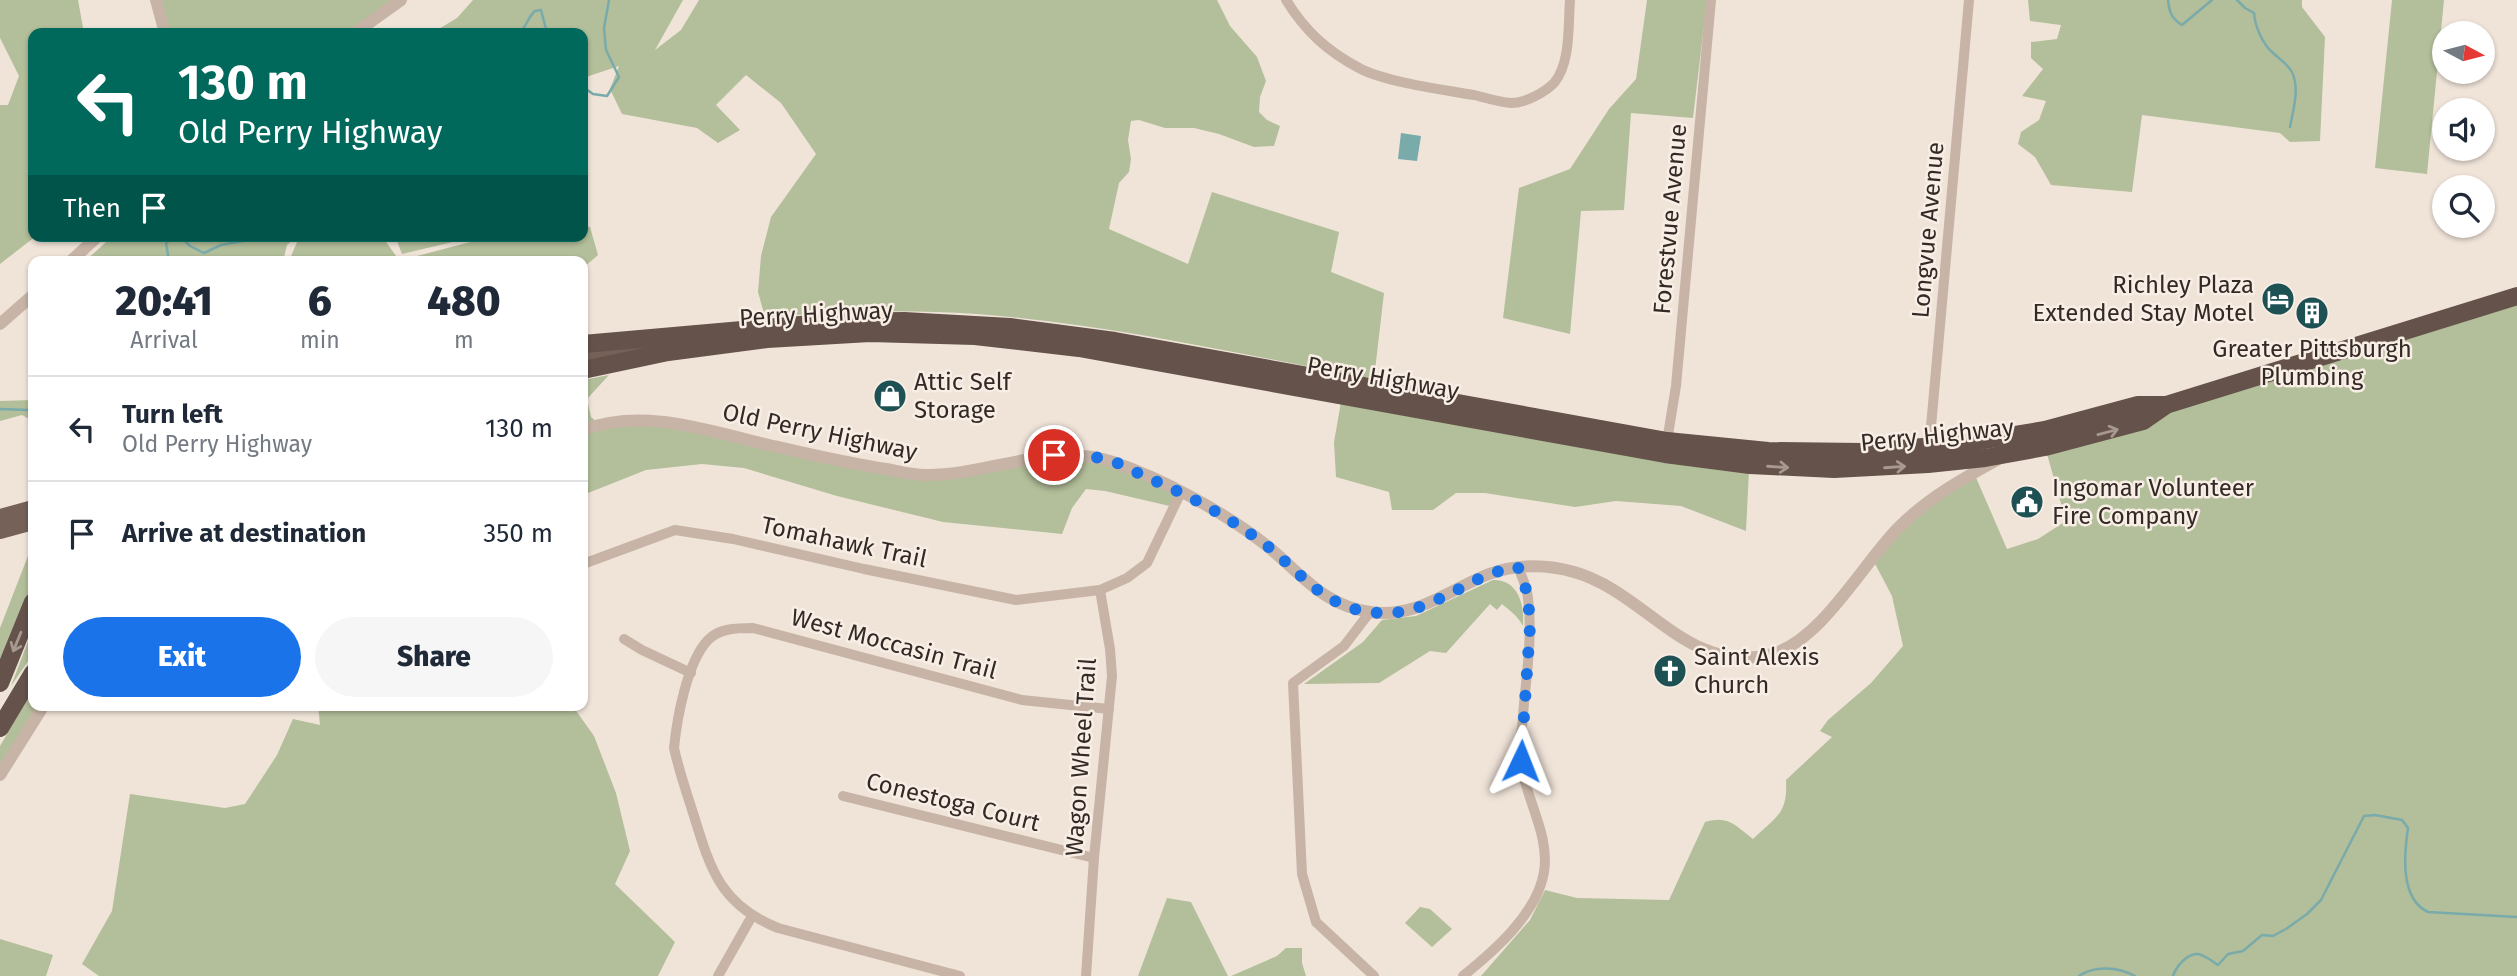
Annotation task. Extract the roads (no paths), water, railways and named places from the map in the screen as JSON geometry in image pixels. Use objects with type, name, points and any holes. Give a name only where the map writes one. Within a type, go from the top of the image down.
[{"type":"highway","name":"Perry Highway","points":[[588,369],[668,352],[779,338],[870,333],[975,336],[1079,348],[1689,457],[1806,468],[1863,469],[2077,423],[2138,405],[2166,405],[2517,296]]},
{"type":"highway","name":"Perry Highway","points":[[702,334],[800,324],[869,321],[976,324],[1046,331],[1667,441],[1716,448],[1793,452],[1928,456],[2009,454],[2081,439],[2143,421],[2166,405]]},
{"type":"highway","points":[[588,344],[702,334]]},
{"type":"highway","points":[[0,683],[28,614]]},
{"type":"highway","points":[[0,728],[28,681]]},
{"type":"main road","name":"Perry Highway","points":[[588,359],[702,334]]},
{"type":"main road","points":[[0,517],[28,509]]},
{"type":"main road","points":[[0,531],[28,523]]},
{"type":"street","points":[[156,0],[164,28]]},
{"type":"street","points":[[362,28],[401,0]]},
{"type":"street","points":[[1286,0],[1301,25],[1331,51],[1362,70],[1511,103],[1538,94],[1553,83],[1564,67],[1570,0]]},
{"type":"street","name":"Forestvue Avenue","points":[[1667,441],[1676,386],[1711,0]]},
{"type":"street","name":"Longvue Avenue","points":[[1928,456],[1969,0]]},
{"type":"street","points":[[76,256],[92,242]]},
{"type":"street","points":[[0,324],[28,299]]},
{"type":"street","name":"Old Perry Highway","points":[[588,428],[626,420],[659,421],[706,429],[859,465],[925,475],[1054,455],[1083,455],[1112,461],[1224,515],[1267,546],[1323,596],[1354,609],[1370,612],[1406,611],[1428,605],[1490,573],[1518,567],[1554,567],[1604,582],[1681,637],[1711,652],[1739,658],[1768,655],[1794,645],[1817,625],[1886,541],[1919,508],[1954,484],[2009,454]]},
{"type":"street","points":[[2009,454],[2014,436]]},
{"type":"street","points":[[1100,590],[1127,578],[1147,563],[1181,492]]},
{"type":"street","name":"Tomahawk Trail","points":[[588,562],[675,530],[733,539],[1016,600],[1100,590]]},
{"type":"street","points":[[1463,976],[1503,941],[1525,914],[1544,873],[1545,855],[1541,834],[1526,790],[1521,761],[1530,627],[1528,595],[1518,567]]},
{"type":"street","name":"Wagon Wheel Trail","points":[[1086,976],[1112,661],[1100,590]]},
{"type":"street","points":[[1370,612],[1343,646],[1293,683],[1302,874],[1316,922],[1374,976]]},
{"type":"street","name":"West Moccasin Trail","points":[[752,916],[737,905],[715,877],[674,748],[676,731],[698,654],[708,639],[720,632],[753,628],[1022,700],[1109,709]]},
{"type":"street","points":[[624,639],[691,673]]},
{"type":"street","points":[[0,775],[40,711]]},
{"type":"street","name":"Conestoga Court","points":[[843,796],[1094,858]]},
{"type":"street","points":[[718,976],[752,916],[778,928],[960,976]]},
{"type":"water","points":[[1401,133],[1421,136],[1417,161],[1398,159]]},
{"type":"waterway","points":[[588,90],[607,96],[619,77],[606,50],[604,28],[609,0]]},
{"type":"waterway","points":[[2168,0],[2172,15],[2182,25],[2212,0]]},
{"type":"waterway","points":[[2237,0],[2254,13],[2257,29],[2265,44],[2292,72],[2296,92],[2290,127]]},
{"type":"waterway","points":[[524,28],[532,14],[541,10],[546,28]]},
{"type":"waterway","points":[[168,242],[168,256]]},
{"type":"waterway","points":[[186,242],[204,253],[221,245],[238,242]]},
{"type":"waterway","points":[[0,409],[28,410]]},
{"type":"waterway","points":[[2173,976],[2179,965],[2194,954],[2206,957],[2218,965],[2228,954],[2243,951],[2262,935],[2273,936],[2307,914],[2321,900],[2364,816],[2375,815],[2402,820],[2408,828],[2405,863],[2408,887],[2419,906],[2428,912],[2517,917]]},
{"type":"waterway","points":[[2079,976],[2085,972],[2107,968],[2135,976]]},
{"type":"place","name":"Richley Plaza Extended Stay Motel","points":[[2278,299]]},
{"type":"place","name":"Greater Pittsburgh Plumbing","points":[[2312,313]]},
{"type":"place","name":"Attic Self Storage","points":[[890,396]]},
{"type":"place","name":"Ingomar Volunteer Fire Company","points":[[2027,502]]},
{"type":"place","name":"Saint Alexis Church","points":[[1670,671]]}]
